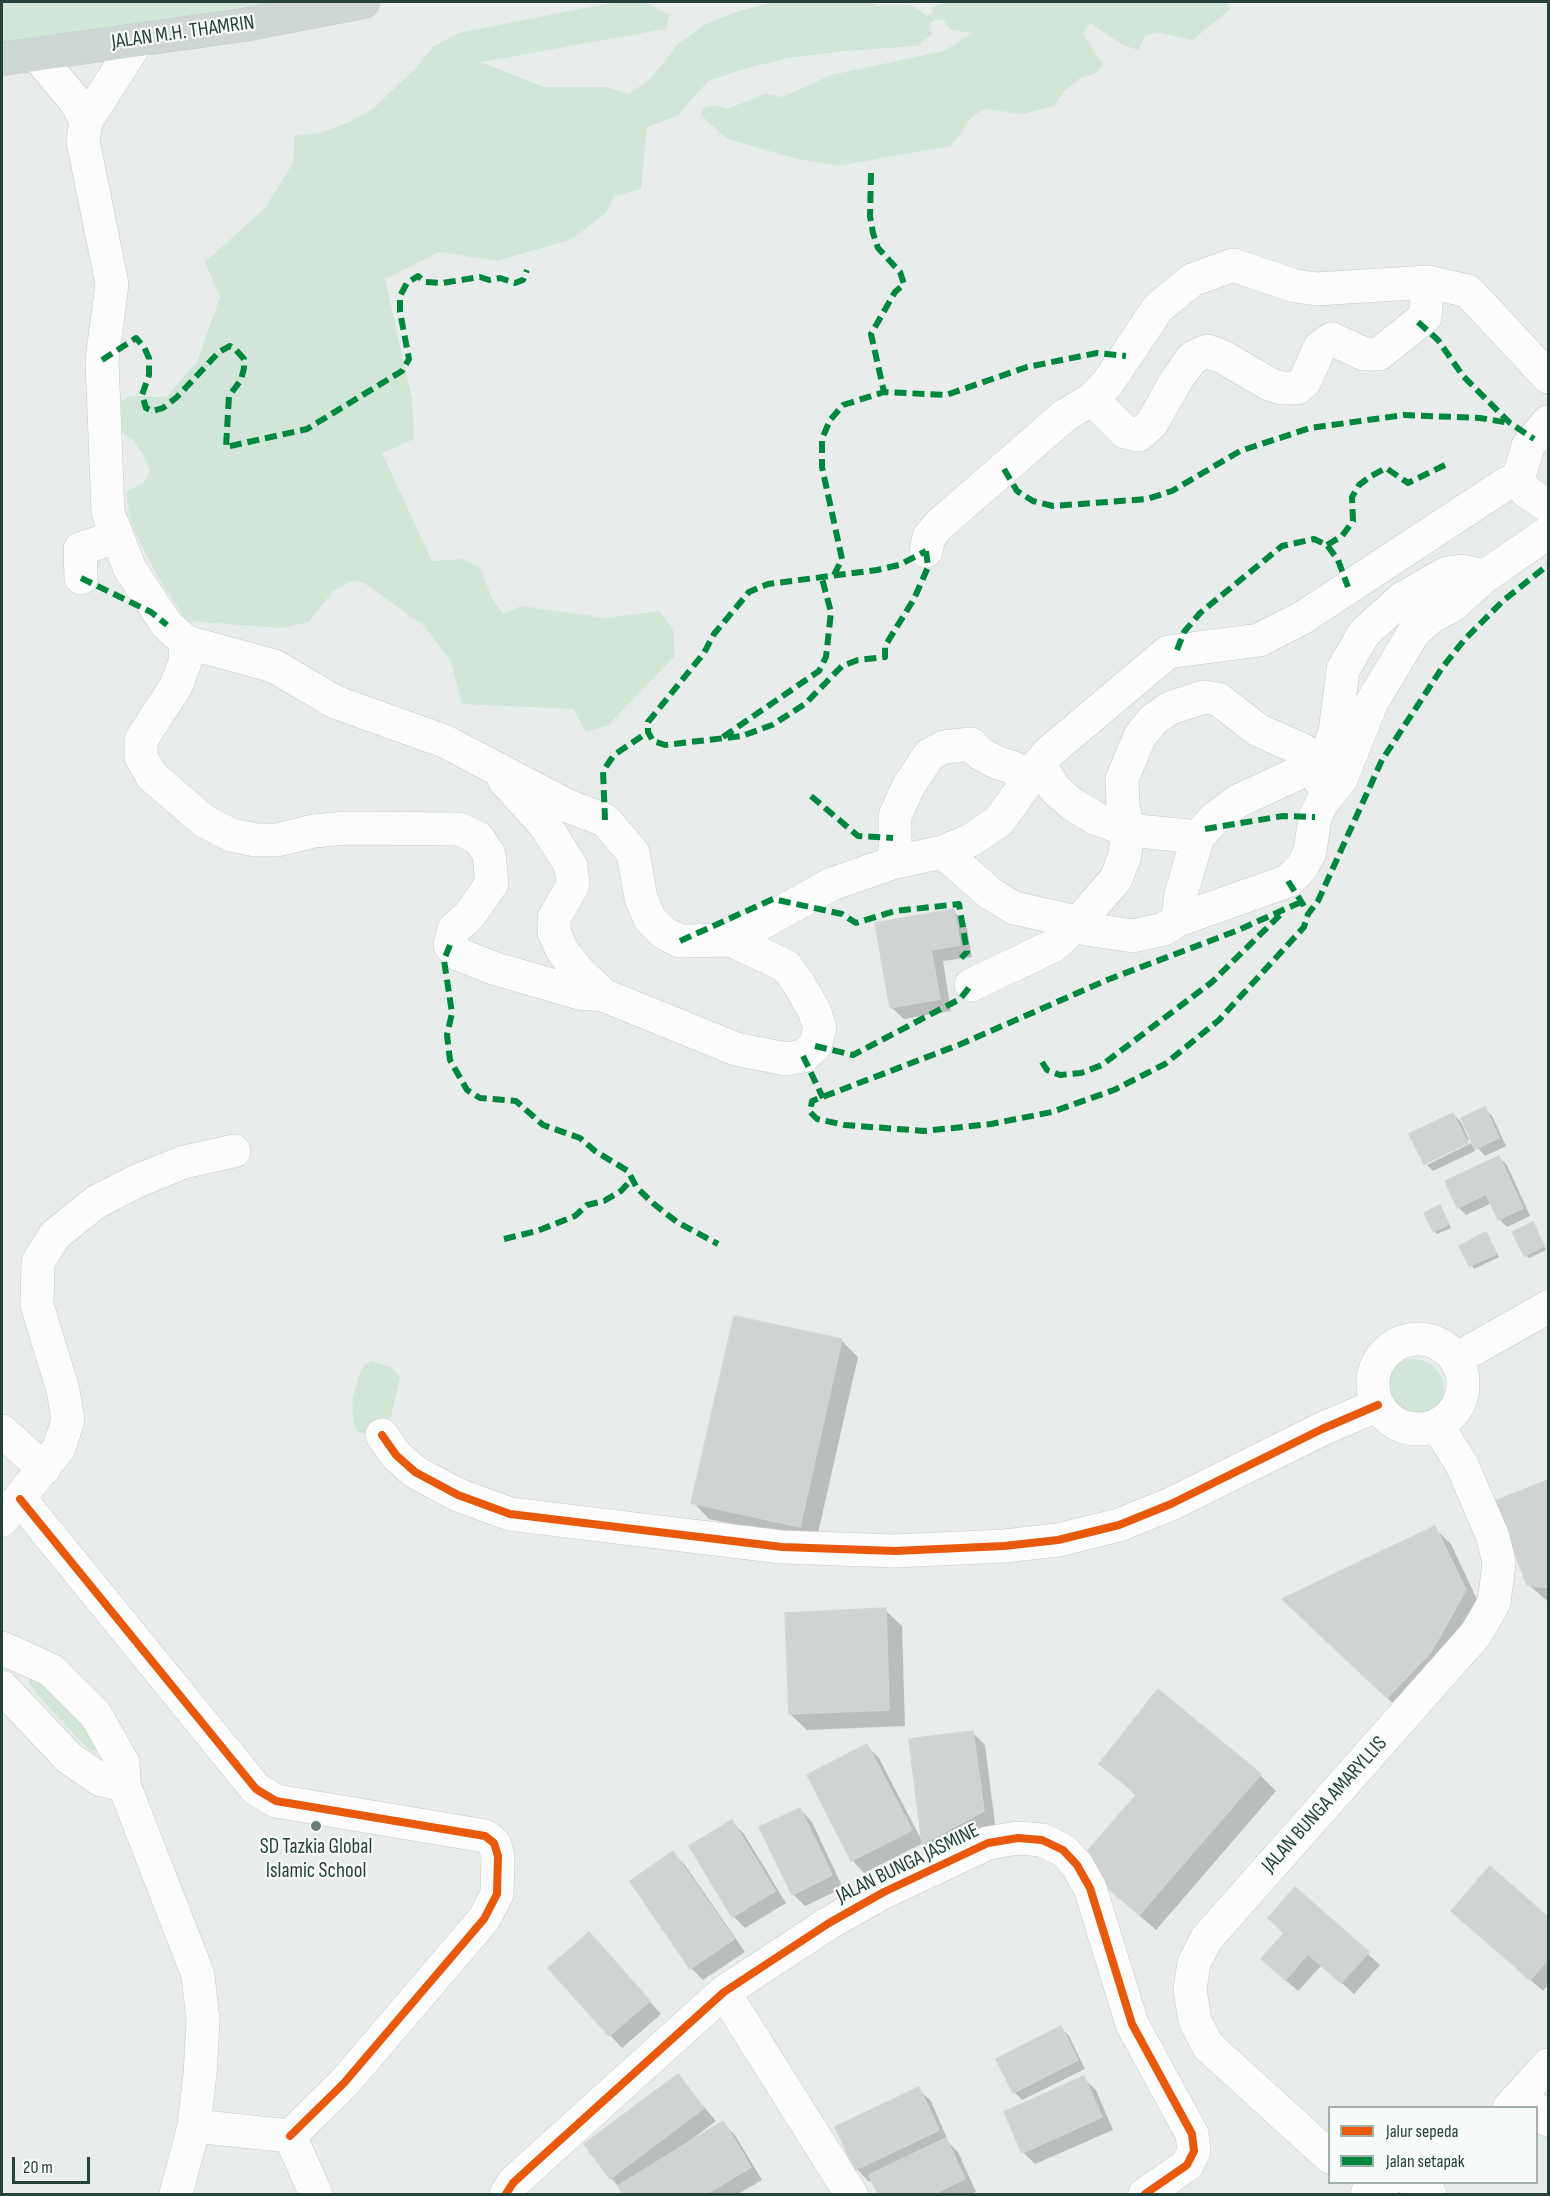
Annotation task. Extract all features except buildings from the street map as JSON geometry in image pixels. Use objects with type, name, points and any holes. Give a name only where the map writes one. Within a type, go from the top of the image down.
[{"type":"main road","name":"JALAN M.H. THAMRIN","points":[[2,59],[243,25],[363,2]]},
{"type":"street","points":[[138,40],[86,121],[83,141],[112,284],[102,360],[108,513],[130,568],[150,601],[167,625],[186,642],[274,666],[335,702],[444,741],[488,762],[557,816],[605,820],[633,853],[641,898],[650,919],[664,933],[680,941],[731,940],[786,966],[814,1010],[820,1028],[815,1046],[803,1056],[786,1059],[736,1049],[603,995],[579,993],[493,968],[458,954],[450,945],[454,929],[469,916],[492,883],[489,854],[478,838],[459,830],[368,828],[314,831],[277,840],[256,840],[231,835],[204,821],[171,795],[152,776],[141,758],[141,740],[176,686],[184,662],[186,642]]},
{"type":"street","points":[[36,54],[76,102],[86,121]]},
{"type":"street","points":[[926,551],[929,537],[939,525],[1064,416],[1092,399],[1122,363],[1158,308],[1192,280],[1233,265],[1295,286],[1317,289],[1428,282],[1468,291],[1548,377]]},
{"type":"street","points":[[1092,399],[1125,432],[1139,435],[1152,423],[1192,358],[1207,351],[1223,357],[1269,384],[1282,388],[1297,388],[1305,381],[1320,347],[1332,339],[1364,354],[1379,354],[1425,317],[1428,282]]},
{"type":"street","points":[[1518,480],[1528,446],[1548,422]]},
{"type":"street","points":[[1518,480],[1526,491],[1548,506]]},
{"type":"street","points":[[731,940],[832,884],[896,861],[943,852],[970,840],[999,822],[1035,769],[1071,731],[1168,652],[1259,640],[1302,618],[1507,483],[1518,480]]},
{"type":"street","points":[[943,852],[991,894],[1014,908],[1086,928],[1133,936],[1164,929],[1178,920],[1288,881],[1302,867],[1310,852],[1315,817],[1341,779],[1372,702],[1414,632],[1431,617],[1453,605],[1485,576],[1548,532]]},
{"type":"street","points":[[81,578],[80,549],[116,537]]},
{"type":"street","points":[[1178,920],[1181,894],[1198,837],[1216,817],[1238,801],[1298,773],[1328,751],[1335,732],[1343,670],[1364,633],[1402,598],[1447,573],[1462,571],[1485,576]]},
{"type":"street","points":[[970,985],[1053,946],[1077,924],[1116,879],[1125,855],[1128,830],[1123,806],[1122,779],[1130,754],[1153,720],[1187,701],[1204,697],[1218,699],[1258,730],[1303,750],[1328,795]]},
{"type":"street","points":[[896,861],[895,816],[908,787],[929,755],[944,747],[971,744],[981,754],[1010,768],[1035,769],[1072,804],[1097,819],[1128,830],[1198,837]]},
{"type":"street","points":[[557,816],[571,866],[573,885],[554,918],[554,932],[562,950],[578,971],[603,995]]},
{"type":"street","points":[[234,1151],[184,1162],[137,1181],[96,1202],[55,1235],[38,1262],[37,1305],[63,1390],[68,1420],[59,1448],[11,1509],[256,1789],[276,1801],[484,1836],[494,1843],[498,1856],[497,1894],[484,1919],[344,2083],[290,2136]]},
{"type":"street","points":[[1456,1359],[1548,1307]]},
{"type":"street","points":[[1413,1339],[1426,1339],[1448,1350],[1462,1371],[1462,1396],[1456,1408],[1437,1425],[1410,1428],[1386,1416],[1378,1405],[1374,1387],[1376,1369],[1390,1348],[1413,1339]]},
{"type":"street","points":[[382,1435],[396,1455],[415,1472],[458,1495],[510,1514],[782,1547],[895,1551],[1004,1546],[1058,1540],[1119,1525],[1181,1500],[1322,1429],[1378,1405]]},
{"type":"street","name":"JALAN BUNGA AMARYLLIS","points":[[1328,2156],[1208,2046],[1195,2021],[1190,1989],[1194,1963],[1207,1938],[1476,1634],[1494,1603],[1499,1563],[1493,1537],[1462,1465],[1437,1425]]},
{"type":"street","points":[[2,1431],[44,1468]]},
{"type":"street","points":[[2,1648],[51,1670],[96,1715],[123,1762],[124,1785],[198,1976],[203,2021],[194,2126],[176,2194]]},
{"type":"street","points":[[2,1687],[69,1758],[101,1780],[124,1785]]},
{"type":"street","name":"JALAN BUNGA JASMINE","points":[[506,2194],[529,2168],[724,1992],[829,1923],[950,1858],[988,1843],[1018,1838],[1042,1840],[1063,1850],[1077,1865],[1090,1888],[1132,2024],[1192,2134],[1194,2151],[1187,2165],[1145,2194]]},
{"type":"street","points":[[724,1992],[851,2194]]},
{"type":"street","points":[[1525,2105],[1548,2065]]},
{"type":"street","points":[[194,2126],[290,2136]]},
{"type":"street","points":[[290,2136],[316,2194]]},
{"type":"green space","points":[[2,2],[276,2],[2,45]]},
{"type":"green space","points":[[616,2],[645,2],[669,15],[666,29],[481,62],[544,87],[606,87],[629,94],[651,78],[678,44],[704,25],[739,11],[772,2],[871,2],[877,6],[911,5],[927,16],[933,12],[931,7],[948,2],[1226,2],[1230,9],[1193,40],[1156,32],[1146,36],[1138,50],[1123,45],[1090,23],[1083,34],[1103,64],[1097,73],[1080,78],[1064,91],[1054,106],[1023,114],[984,109],[972,117],[951,146],[838,166],[797,159],[727,139],[701,115],[703,108],[715,105],[727,109],[765,94],[783,97],[831,75],[944,51],[973,33],[951,30],[943,20],[937,19],[930,23],[932,34],[918,46],[788,58],[744,69],[708,81],[677,116],[647,127],[641,189],[614,196],[606,213],[572,239],[497,261],[439,252],[385,279],[412,399],[414,439],[382,453],[432,561],[465,559],[481,570],[493,601],[504,614],[521,606],[606,618],[659,611],[673,630],[675,656],[607,726],[586,732],[573,709],[462,704],[451,661],[423,625],[364,583],[351,581],[332,592],[309,622],[281,628],[186,621],[156,573],[131,525],[126,492],[143,483],[150,471],[143,454],[132,439],[118,429],[116,414],[122,401],[131,396],[166,397],[197,362],[220,297],[205,262],[265,208],[293,163],[295,136],[322,132],[349,122],[374,108],[417,67],[433,47],[458,33]]},
{"type":"green space","points":[[1413,1359],[1425,1361],[1435,1368],[1442,1378],[1444,1390],[1442,1402],[1435,1412],[1425,1419],[1413,1421],[1401,1419],[1391,1412],[1384,1402],[1382,1390],[1384,1378],[1391,1368],[1401,1361]]},
{"type":"green space","points":[[372,1361],[392,1368],[400,1377],[391,1417],[385,1428],[366,1435],[358,1432],[354,1425],[352,1400],[358,1377],[364,1366]]},
{"type":"green space","points":[[29,1671],[59,1695],[97,1742],[97,1750],[91,1751],[84,1745],[39,1697],[29,1683]]},
{"type":"marked path","points":[[871,173],[870,216],[873,233],[878,248],[900,272],[904,284],[895,292],[871,334],[884,392]]},
{"type":"marked path","points":[[102,360],[136,338],[144,347],[149,358],[149,375],[142,395],[146,408],[153,411],[163,408],[177,397],[219,352],[230,346],[236,350],[244,359],[244,368],[241,380],[229,396],[226,447],[307,429],[402,371],[409,359],[400,312],[400,296],[407,283],[418,276],[425,282],[442,283],[480,277],[489,280],[500,278],[515,283],[523,280],[527,270]]},
{"type":"marked path","points":[[1418,322],[1438,340],[1463,376],[1510,423],[1534,439]]},
{"type":"marked path","points":[[834,575],[842,559],[822,467],[822,439],[830,420],[843,405],[884,392],[946,395],[1027,367],[1097,353],[1126,356]]},
{"type":"marked path","points":[[1004,469],[1017,491],[1033,501],[1053,506],[1147,499],[1172,491],[1240,451],[1310,428],[1404,415],[1480,418],[1510,423]]},
{"type":"marked path","points":[[1327,545],[1342,536],[1353,521],[1352,497],[1359,485],[1371,476],[1386,468],[1408,483],[1445,465]]},
{"type":"marked path","points":[[1177,650],[1184,632],[1200,613],[1282,546],[1314,539],[1327,545],[1338,560],[1348,587]]},
{"type":"marked path","points":[[926,551],[928,567],[914,599],[885,646],[885,657],[858,660],[842,666],[805,704],[772,725],[742,736],[665,745],[653,741],[648,732],[648,722],[704,653],[714,634],[749,592],[768,584],[899,565],[926,551]]},
{"type":"marked path","points":[[1301,902],[1236,931],[1107,980],[961,1044],[812,1101],[810,1112],[817,1119],[845,1125],[924,1131],[991,1124],[1052,1112],[1114,1090],[1165,1064],[1219,1020],[1304,927],[1308,914],[1318,901],[1382,760],[1442,668],[1465,639],[1504,600],[1548,565]]},
{"type":"marked path","points":[[723,737],[819,671],[826,657],[831,612],[821,575]]},
{"type":"marked path","points":[[81,578],[151,612],[167,625]]},
{"type":"marked path","points":[[605,820],[603,771],[614,755],[648,732]]},
{"type":"marked path","points":[[811,796],[858,836],[893,838]]},
{"type":"marked path","points":[[1205,829],[1283,816],[1315,817]]},
{"type":"marked path","points":[[1288,881],[1304,906]]},
{"type":"marked path","points":[[680,941],[773,899],[842,914],[856,923],[895,911],[959,904],[967,952],[961,958]]},
{"type":"marked path","points":[[1042,1062],[1047,1070],[1060,1075],[1081,1073],[1102,1065],[1212,982],[1280,915]]},
{"type":"marked path","points":[[450,945],[444,960],[452,1013],[447,1035],[450,1060],[467,1090],[480,1098],[516,1101],[543,1125],[580,1138],[595,1151],[628,1171],[637,1188],[677,1222],[718,1244]]},
{"type":"marked path","points":[[815,1046],[853,1055],[960,999],[971,985]]},
{"type":"marked path","points":[[803,1056],[823,1098]]},
{"type":"marked path","points":[[504,1239],[537,1231],[575,1216],[587,1205],[604,1201],[621,1191],[632,1179]]},
{"type":"cycle path","points":[[382,1435],[396,1455],[415,1472],[458,1495],[510,1514],[782,1547],[895,1551],[1004,1546],[1058,1540],[1119,1525],[1171,1504],[1322,1429],[1378,1405]]},
{"type":"cycle path","points":[[20,1499],[256,1789],[276,1801],[485,1836],[494,1843],[498,1856],[497,1894],[484,1919],[344,2083],[290,2136]]},
{"type":"cycle path","points":[[506,2194],[513,2183],[724,1992],[829,1923],[884,1892],[988,1843],[1018,1838],[1042,1840],[1063,1850],[1077,1865],[1090,1888],[1132,2024],[1192,2134],[1194,2151],[1187,2165],[1145,2194]]},
{"type":"place","name":"SD Tazkia Global Islamic School","points":[[316,1826]]}]
